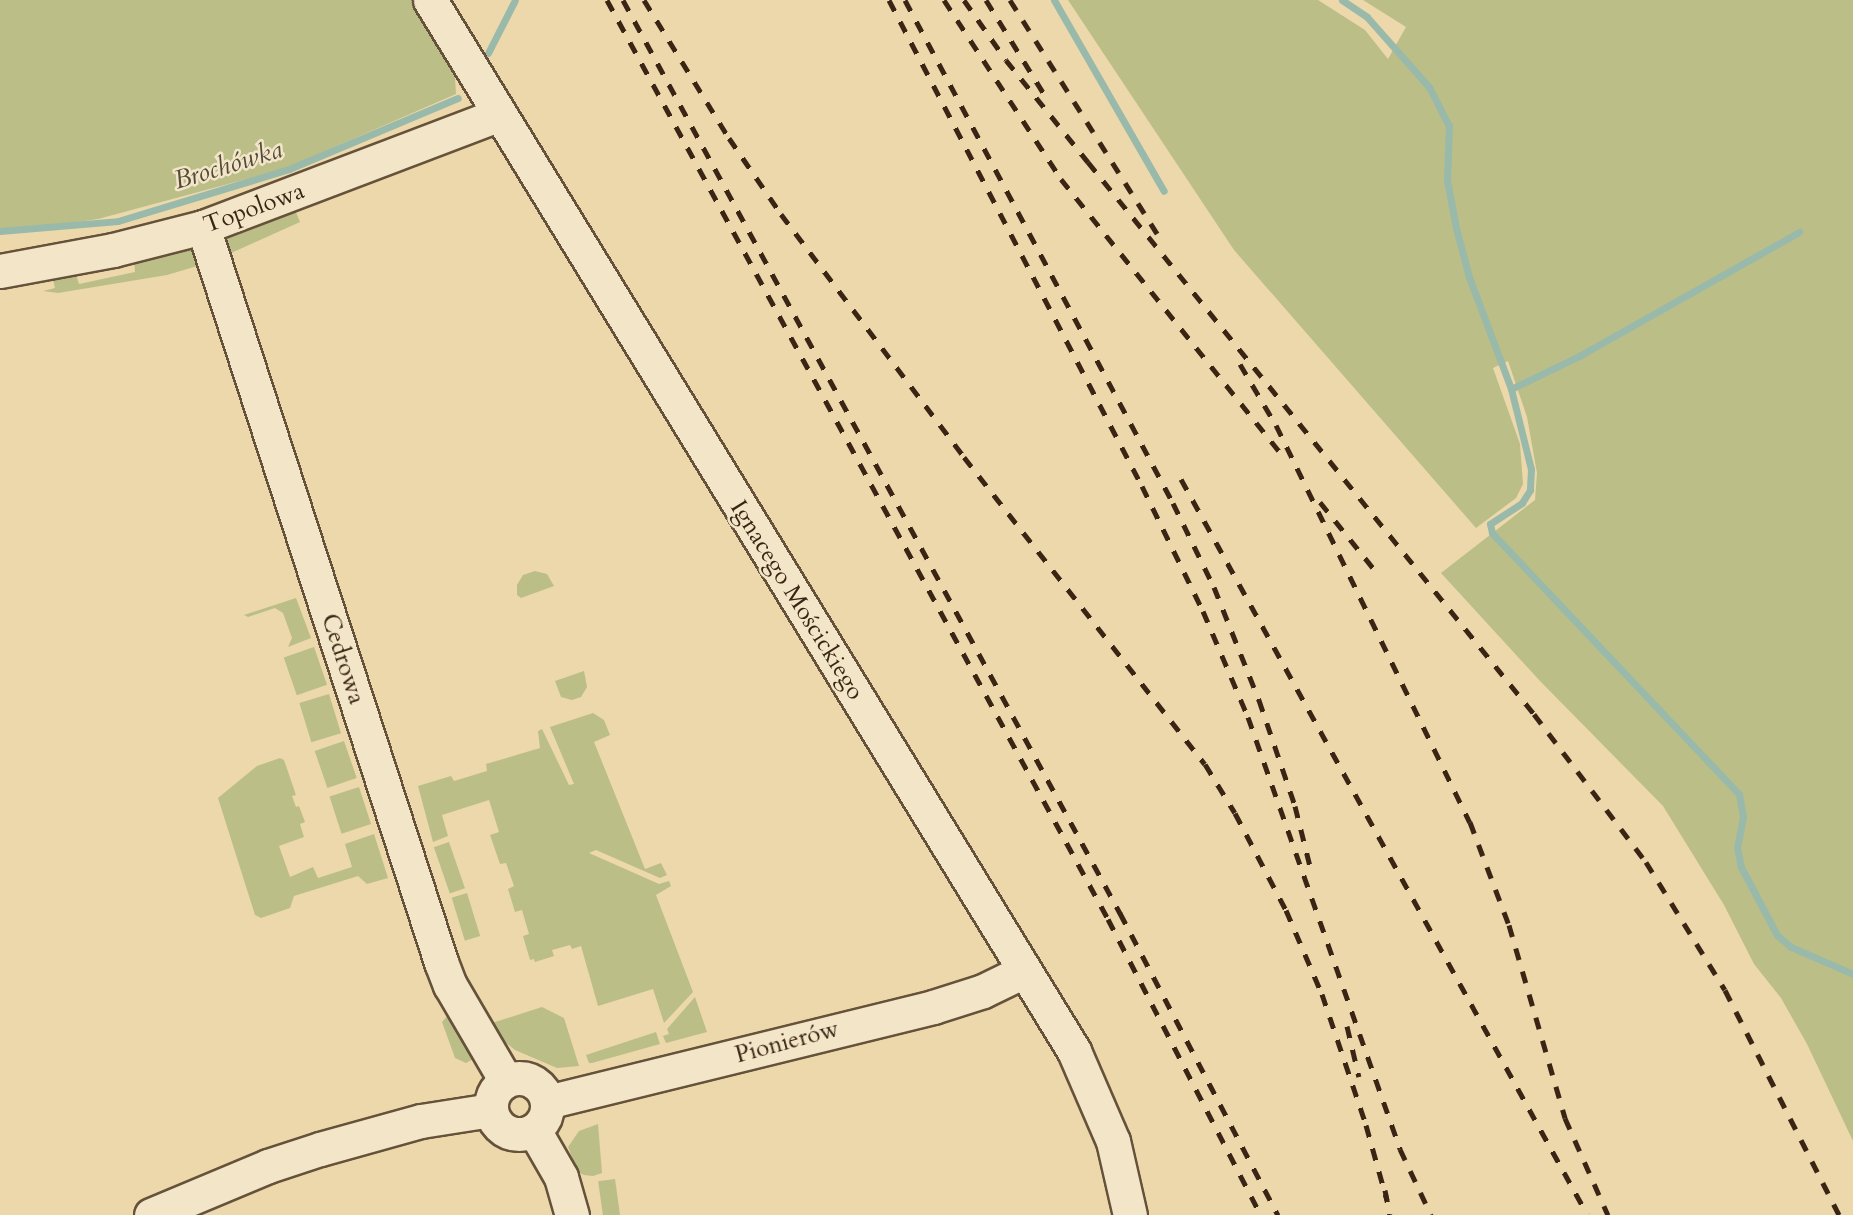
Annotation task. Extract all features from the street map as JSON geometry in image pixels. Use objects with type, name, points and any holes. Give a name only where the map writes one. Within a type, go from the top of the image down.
[{"type":"street","name":"Ignacego Mościckiego","points":[[430,0],[498,115],[1074,1051],[1108,1130],[1130,1215]]},
{"type":"street","name":"Topolowa","points":[[0,271],[113,250],[203,227],[498,115]]},
{"type":"street","name":"Cedrowa","points":[[203,227],[441,962],[499,1095]]},
{"type":"street","name":"Pionierów","points":[[540,1116],[933,1007],[983,991],[1024,971]]},
{"type":"street","points":[[151,1215],[268,1166],[421,1121],[499,1095],[528,1080],[541,1089],[540,1116],[572,1215]]},
{"type":"street","points":[[499,1095],[497,1124],[504,1130],[514,1134],[540,1116]]},
{"type":"green space","points":[[0,0],[413,0],[455,78],[456,94],[284,169],[98,219],[37,228],[0,228]]},
{"type":"green space","points":[[1068,0],[1318,0],[1365,30],[1388,59],[1406,27],[1363,0],[1853,0],[1853,1141],[1807,1044],[1781,998],[1754,964],[1724,905],[1663,806],[1540,681],[1441,573],[1535,500],[1537,473],[1527,417],[1508,361],[1493,368],[1520,444],[1523,484],[1516,498],[1476,528],[1234,250]]},
{"type":"green space","points":[[291,208],[295,210],[300,222],[220,258],[224,235]]},
{"type":"green space","points":[[190,247],[204,264],[167,275],[58,293],[43,291],[55,288],[51,272],[74,268],[79,284],[135,272],[134,260]]},
{"type":"green space","points":[[535,571],[547,574],[554,586],[521,598],[517,595],[517,585],[523,575]]},
{"type":"green space","points":[[296,598],[311,638],[288,647],[292,638],[283,613],[275,608],[248,617],[244,615]]},
{"type":"green space","points":[[314,647],[327,685],[297,695],[284,657]]},
{"type":"green space","points":[[584,671],[587,687],[581,697],[572,700],[561,697],[555,681]]},
{"type":"green space","points":[[329,694],[341,733],[311,742],[299,703]]},
{"type":"green space","points":[[593,713],[604,720],[610,735],[594,742],[645,869],[661,863],[667,875],[660,878],[596,850],[589,853],[659,884],[669,881],[671,886],[656,895],[693,992],[664,1023],[653,989],[598,1006],[581,946],[572,949],[570,945],[552,950],[554,956],[535,962],[534,959],[530,960],[523,936],[529,934],[522,910],[515,912],[508,889],[514,886],[506,863],[500,864],[490,835],[499,832],[489,800],[442,815],[448,836],[433,842],[418,786],[451,776],[454,781],[487,771],[486,764],[540,748],[538,731],[542,729],[569,785],[574,784],[550,727]]},
{"type":"green space","points":[[344,741],[357,778],[327,788],[315,751]]},
{"type":"green space","points":[[280,758],[284,760],[296,795],[292,796],[305,822],[300,824],[304,837],[279,846],[290,877],[313,867],[318,878],[352,867],[345,844],[374,834],[388,878],[367,884],[358,876],[294,896],[290,908],[261,918],[255,915],[218,798],[257,766]]},
{"type":"green space","points":[[359,787],[371,824],[342,834],[330,797]]},
{"type":"green space","points":[[449,842],[465,888],[450,894],[434,847]]},
{"type":"green space","points":[[467,893],[480,936],[465,941],[452,898]]},
{"type":"green space","points":[[695,997],[707,1032],[666,1043],[663,1036],[669,1034],[667,1029]]},
{"type":"green space","points":[[542,1007],[564,1018],[579,1066],[557,1068],[515,1050],[500,1038],[492,1023]]},
{"type":"green space","points":[[448,1015],[460,1021],[479,1056],[466,1063],[455,1058],[442,1022]]},
{"type":"green space","points":[[656,1032],[660,1044],[589,1063],[586,1055]]},
{"type":"green space","points":[[598,1124],[602,1173],[584,1175],[578,1172],[568,1147],[579,1131]]},
{"type":"green space","points":[[615,1179],[620,1215],[603,1215],[598,1181]]},
{"type":"waterway","name":"Brochówka","points":[[488,53],[515,0]]},
{"type":"waterway","points":[[1054,0],[1164,191]]},
{"type":"waterway","points":[[1342,0],[1367,17],[1429,87],[1449,126],[1447,180],[1456,228],[1469,277],[1511,389],[1531,469],[1530,490],[1522,503],[1490,524],[1492,533],[1739,794],[1743,817],[1737,847],[1741,867],[1777,935],[1791,947],[1853,974]]},
{"type":"waterway","name":"Brochówka","points":[[0,231],[118,221],[289,169],[458,98]]},
{"type":"waterway","points":[[1511,389],[1579,356],[1799,232]]},
{"type":"railway","points":[[607,0],[1108,919],[1261,1215]]},
{"type":"railway","points":[[623,0],[1120,913],[1278,1215]]},
{"type":"railway","points":[[644,0],[729,138],[781,214],[964,457],[1205,764],[1235,813],[1286,910],[1322,994],[1366,1125],[1387,1200]]},
{"type":"railway","points":[[889,0],[1142,486],[1203,611],[1248,717],[1400,1149],[1431,1215]]},
{"type":"railway","points":[[905,0],[1173,503],[1214,587],[1259,700],[1295,806],[1310,866]]},
{"type":"railway","points":[[944,0],[1061,179],[1283,456]]},
{"type":"railway","points":[[964,0],[1006,60],[1534,714],[1646,862],[1725,990],[1839,1215]]},
{"type":"railway","points":[[986,0],[1044,94]]},
{"type":"railway","points":[[1010,0],[1159,237]]},
{"type":"railway","points":[[1240,364],[1276,425],[1470,822],[1509,925],[1565,1118],[1608,1215]]},
{"type":"railway","points":[[1181,479],[1587,1214]]},
{"type":"railway","points":[[1320,502],[1377,573]]},
{"type":"railway","points":[[1347,1026],[1359,1077]]},
{"type":"railway","points":[[1385,1190],[1390,1215]]}]
